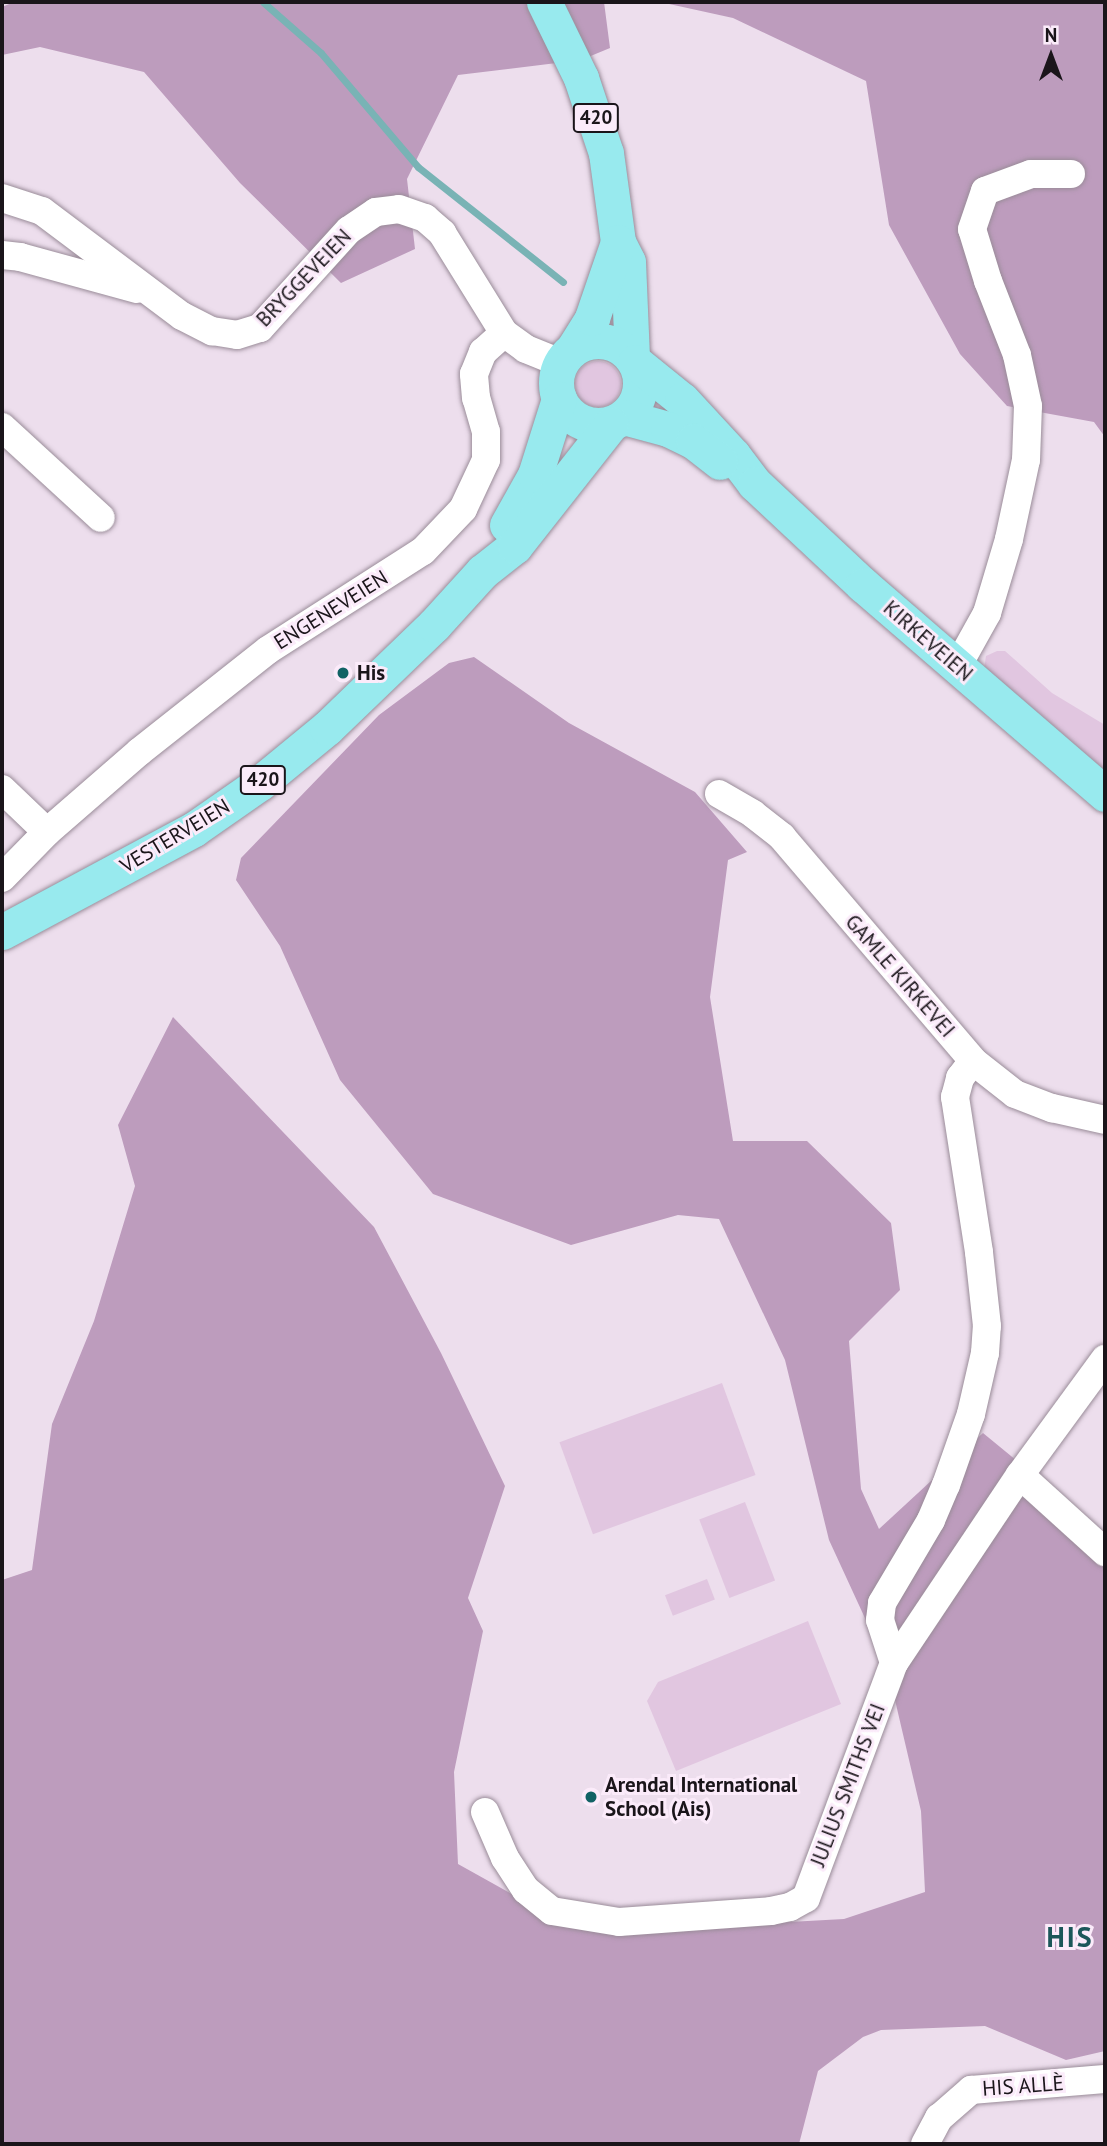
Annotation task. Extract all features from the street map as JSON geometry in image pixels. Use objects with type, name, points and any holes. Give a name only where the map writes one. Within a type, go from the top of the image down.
[{"type":"main road","name":"420","points":[[544,2],[566,45],[596,117],[608,164],[618,242],[628,262],[634,360],[640,386],[632,408],[617,420]]},
{"type":"main road","name":"420","points":[[559,399],[556,374],[595,309],[618,242]]},
{"type":"main road","points":[[567,356],[598,340],[623,349],[634,360]]},
{"type":"main road","name":"KIRKEVEIEN","points":[[634,360],[682,400],[755,484],[863,585],[1105,794]]},
{"type":"main road","points":[[559,399],[565,410],[586,424],[617,420]]},
{"type":"main road","name":"VESTERVEIEN","points":[[482,572],[535,475],[559,399]]},
{"type":"main road","name":"KIRKEVEIEN","points":[[617,420],[668,429],[694,441],[722,464],[755,484]]},
{"type":"main road","name":"VESTERVEIEN","points":[[2,932],[194,829],[260,783],[327,728],[383,675],[482,572],[514,546],[617,420]]},
{"type":"street","points":[[957,667],[987,613],[1009,539],[1026,460],[1028,406],[1017,355],[988,281],[972,229],[985,191],[1031,174],[1071,174]]},
{"type":"street","name":"BRYGGEVEIEN","points":[[2,198],[42,211],[181,316],[212,331],[237,335],[260,328],[349,230],[376,212],[399,209],[425,218],[442,233],[504,333],[526,349],[567,356]]},
{"type":"street","name":"BRYGGEVEIEN","points":[[2,255],[20,257],[153,294]]},
{"type":"street","name":"ENGENEVEIEN","points":[[2,878],[47,832],[139,752],[268,650],[423,551],[463,509],[486,460],[486,432],[476,398],[474,374],[482,352],[504,333]]},
{"type":"street","points":[[2,427],[101,518]]},
{"type":"street","points":[[2,789],[47,832]]},
{"type":"street","name":"GAMLE KIRKEVEI","points":[[719,794],[753,814],[782,838],[973,1062],[1015,1094],[1052,1108],[1105,1119]]},
{"type":"street","points":[[894,1663],[880,1620],[882,1603],[931,1520],[946,1485],[971,1414],[985,1353],[987,1325],[979,1252],[955,1097],[960,1078],[973,1062]]},
{"type":"street","name":"JULIUS SMITHS VEI","points":[[485,1812],[512,1869],[526,1889],[552,1911],[619,1922],[726,1916],[790,1907],[806,1898],[894,1663],[1020,1475],[1105,1359]]},
{"type":"street","points":[[1020,1475],[1105,1552]]},
{"type":"street","name":"HIS ALLÈ","points":[[925,2144],[939,2118],[971,2090],[1105,2079]]},
{"type":"shaded area","points":[[14,2],[604,2],[610,48],[581,60],[458,75],[407,179],[415,249],[341,283],[240,183],[144,72],[40,47],[2,55],[2,7]]},
{"type":"shaded area","points":[[660,2],[1105,2],[1105,437],[1094,422],[1007,406],[960,354],[889,225],[866,81],[733,18]]},
{"type":"shaded area","points":[[598,361],[615,367],[621,384],[615,401],[598,407],[581,401],[575,384],[581,367]]},
{"type":"shaded area","points":[[1005,651],[1052,693],[1105,725],[1105,777],[984,669],[986,656]]},
{"type":"shaded area","points":[[474,657],[569,723],[695,792],[747,852],[728,860],[710,997],[733,1141],[807,1141],[891,1223],[900,1290],[849,1341],[861,1489],[879,1529],[983,1433],[1068,1503],[1105,1539],[1105,2051],[1066,2060],[985,2026],[881,2030],[863,2037],[818,2071],[799,2144],[2,2144],[2,1580],[32,1570],[52,1424],[94,1321],[135,1186],[118,1125],[173,1017],[374,1227],[441,1353],[505,1486],[468,1598],[483,1631],[454,1772],[458,1864],[551,1916],[699,1927],[844,1919],[925,1892],[921,1811],[887,1666],[829,1540],[785,1360],[719,1219],[678,1215],[571,1245],[433,1194],[340,1080],[280,946],[236,880],[241,858],[379,715],[449,663]]},
{"type":"shaded area","points":[[722,1383],[756,1475],[593,1534],[559,1442]]},
{"type":"shaded area","points":[[745,1502],[775,1580],[729,1598],[699,1520]]},
{"type":"shaded area","points":[[707,1579],[715,1600],[673,1616],[665,1595]]},
{"type":"shaded area","points":[[808,1621],[841,1704],[676,1771],[647,1701],[658,1682]]},
{"type":"waterway","points":[[263,2],[321,53],[418,167],[563,282]]},
{"type":"place","name":"His","points":[[343,673]]},
{"type":"place","name":"Arendal International School (Ais)","points":[[591,1797]]},
{"type":"district","name":"HIS","points":[[1070,1937]]}]
